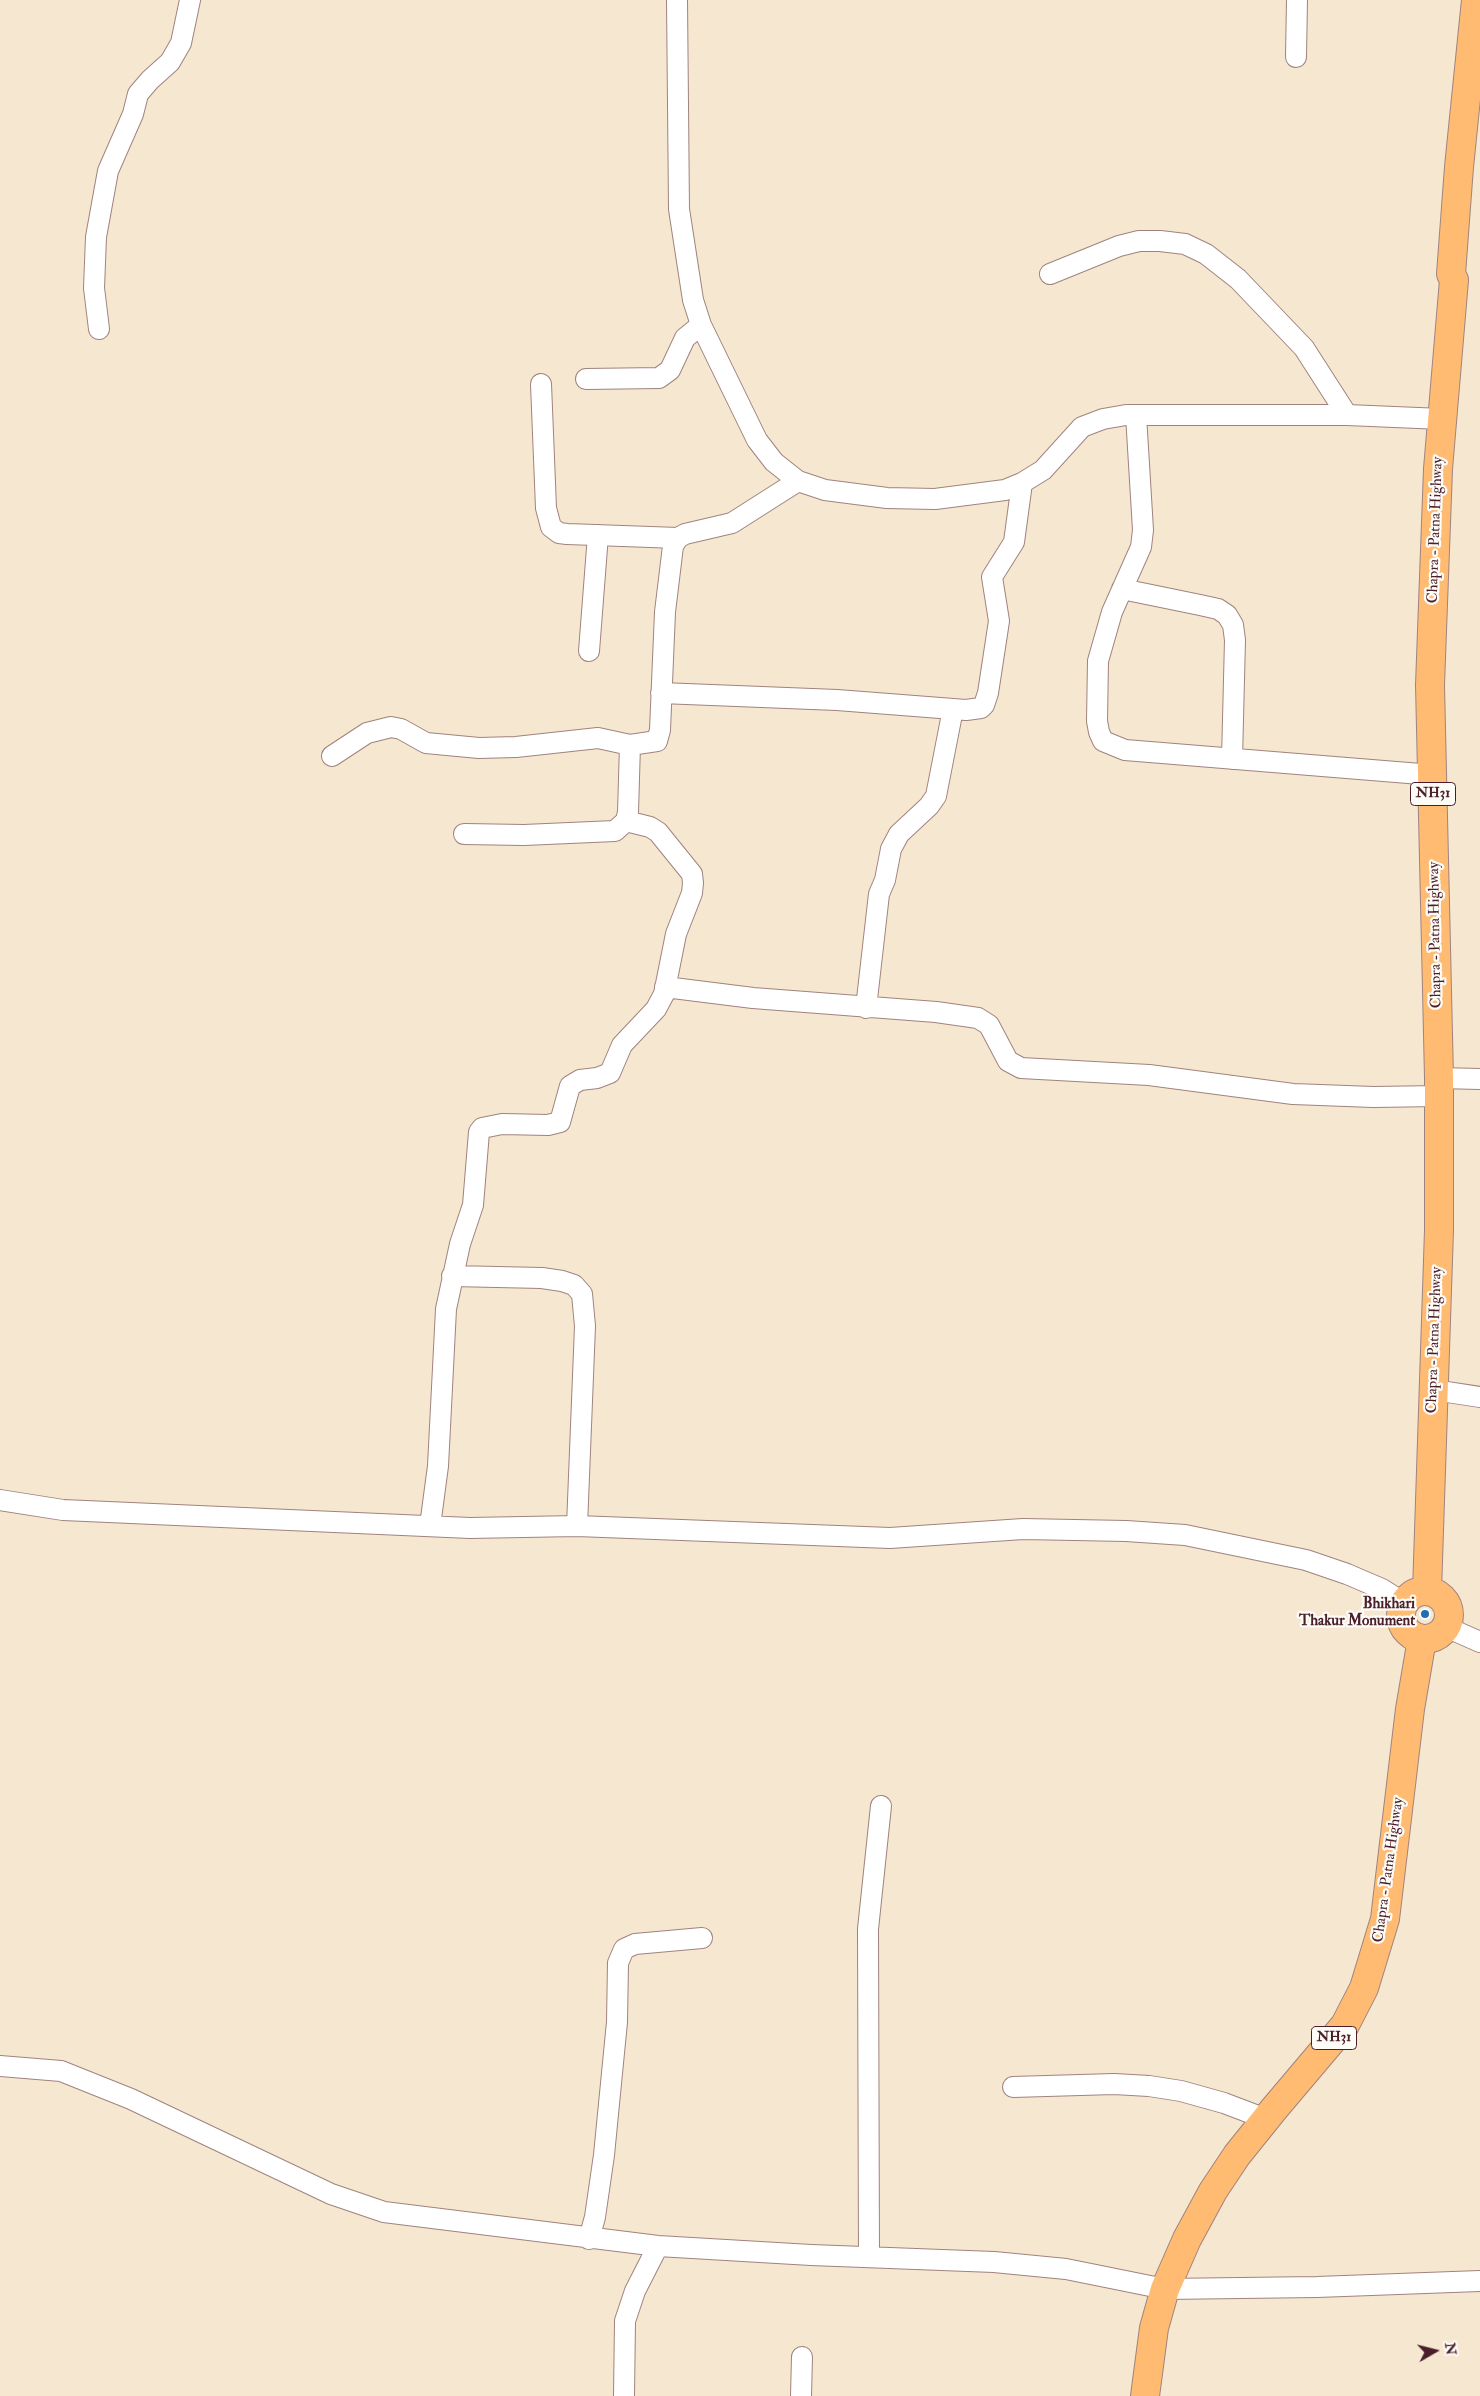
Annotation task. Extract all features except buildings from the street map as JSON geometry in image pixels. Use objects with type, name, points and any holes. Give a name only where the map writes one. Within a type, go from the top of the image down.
[{"type":"highway","name":"Chapra - Patna Highway","points":[[1415,1597],[1434,1390],[1439,1230],[1439,1087],[1430,685],[1438,469],[1454,280],[1451,274],[1459,167],[1476,0]]},
{"type":"highway","name":"Chapra - Patna Highway","points":[[1454,280],[1458,275],[1480,51]]},
{"type":"highway","name":"NH31","points":[[1434,1592],[1444,1601],[1448,1613],[1434,1633],[1410,1634],[1405,1629],[1400,1616],[1415,1597],[1434,1592]]},
{"type":"highway","name":"Chapra - Patna Highway","points":[[1144,2396],[1154,2328],[1165,2289],[1187,2239],[1213,2191],[1237,2155],[1345,2025],[1364,1988],[1376,1956],[1385,1919],[1410,1709],[1434,1633]]},
{"type":"street","points":[[99,329],[94,288],[96,237],[108,171],[133,114],[138,94],[170,62],[181,43],[190,0]]},
{"type":"street","points":[[677,0],[679,209],[687,273],[701,325],[757,440],[774,462],[798,481],[825,490],[859,496],[897,498],[972,496],[1005,490],[1022,483],[1043,470],[1082,427],[1102,419],[1136,416],[1347,415],[1442,419]]},
{"type":"street","points":[[1296,56],[1298,0]]},
{"type":"street","points":[[1050,274],[1119,246],[1139,241],[1185,244],[1206,254],[1238,279],[1304,348],[1347,415]]},
{"type":"street","points":[[586,379],[659,378],[670,370],[685,338],[701,325]]},
{"type":"street","points":[[541,384],[548,518],[551,527],[559,533],[678,538]]},
{"type":"street","points":[[1136,416],[1143,530],[1141,547],[1104,636],[1098,661],[1097,721],[1099,732],[1104,741],[1125,750],[1432,774]]},
{"type":"street","points":[[332,756],[366,733],[392,727],[401,729],[426,743],[466,748],[516,748],[598,738],[630,745],[652,743],[659,737],[668,580],[673,546],[678,538],[685,534],[732,523],[798,481]]},
{"type":"street","points":[[661,693],[837,700],[953,710],[975,710],[984,705],[999,621],[992,578],[1014,542],[1022,483]]},
{"type":"street","points":[[589,651],[598,535]]},
{"type":"street","points":[[1122,589],[1200,604],[1218,609],[1227,615],[1233,625],[1235,640],[1232,759]]},
{"type":"street","points":[[866,1008],[879,894],[885,880],[891,849],[899,834],[929,806],[936,796],[940,786],[953,710]]},
{"type":"street","points":[[464,834],[608,833],[622,827],[626,821],[629,794],[630,745]]},
{"type":"street","points":[[430,1526],[438,1466],[446,1309],[460,1244],[473,1204],[479,1132],[482,1128],[502,1124],[548,1125],[560,1122],[570,1086],[580,1080],[597,1078],[610,1073],[622,1045],[656,1009],[665,987],[676,934],[692,893],[694,883],[692,874],[658,832],[650,827],[626,821]]},
{"type":"street","points":[[665,987],[753,998],[962,1014],[978,1018],[989,1025],[1008,1061],[1021,1068],[1150,1075],[1293,1094],[1373,1097],[1480,1079]]},
{"type":"street","points":[[452,1276],[542,1278],[574,1285],[582,1294],[585,1326],[577,1526]]},
{"type":"street","points":[[1434,1390],[1480,1397]]},
{"type":"street","points":[[0,1500],[62,1510],[430,1526],[577,1526],[890,1538],[1023,1529],[1126,1531],[1185,1535],[1306,1560],[1347,1574],[1382,1589],[1415,1597]]},
{"type":"street","points":[[1434,1633],[1480,1642]]},
{"type":"street","points":[[869,2257],[868,1929],[881,1806]]},
{"type":"street","points":[[589,2239],[595,2218],[604,2155],[616,2022],[618,1963],[624,1949],[635,1944],[702,1938]]},
{"type":"street","points":[[0,2066],[61,2071],[131,2099],[332,2194],[384,2212],[589,2239],[658,2246],[994,2262],[1066,2269],[1165,2289],[1317,2288],[1480,2281]]},
{"type":"street","points":[[1013,2087],[1114,2084],[1149,2086],[1181,2091],[1224,2103],[1266,2119]]},
{"type":"street","points":[[624,2396],[625,2321],[635,2291],[658,2246]]},
{"type":"street","points":[[801,2396],[802,2357]]},
{"type":"place","name":"Bhikhari Thakur Monument","points":[[1425,1614]]}]
